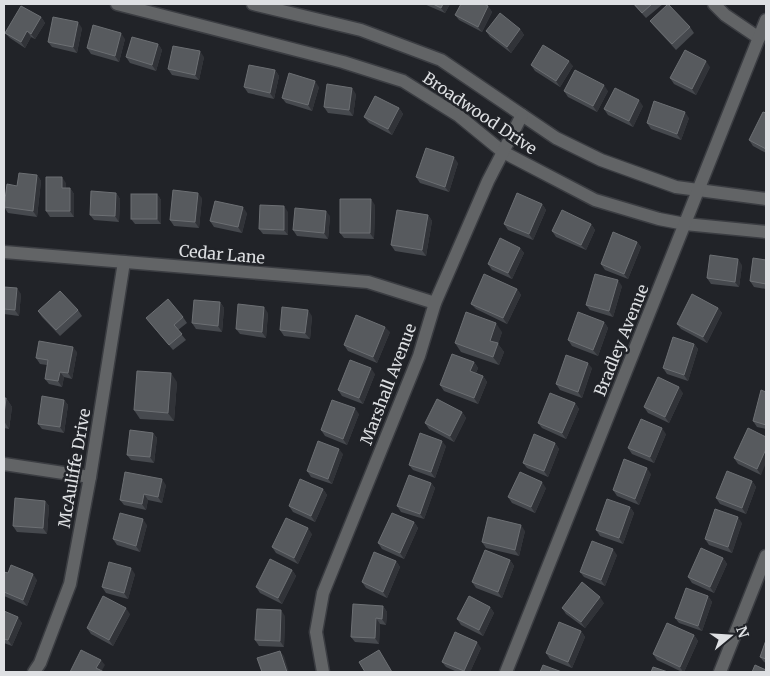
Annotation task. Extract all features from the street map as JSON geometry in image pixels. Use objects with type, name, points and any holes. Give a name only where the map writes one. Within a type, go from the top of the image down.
[{"type":"street","name":"Broadwood Drive","points":[[117,4],[343,62],[402,81],[459,116],[503,152],[594,200],[659,219],[685,224],[766,232]]},
{"type":"street","name":"Broadwood Drive","points":[[253,4],[361,30],[441,60],[556,138],[601,160],[676,187],[766,199]]},
{"type":"street","points":[[714,4],[725,15],[759,38]]},
{"type":"street","name":"Bradley Avenue","points":[[506,672],[766,20]]},
{"type":"street","name":"Marshall Avenue","points":[[323,672],[316,632],[323,593],[419,356],[435,304],[488,181],[522,115]]},
{"type":"street","name":"Cedar Lane","points":[[4,252],[368,282],[435,304]]},
{"type":"street","name":"McAuliffe Drive","points":[[34,672],[40,663],[70,584],[90,478],[124,262]]},
{"type":"street","points":[[4,464],[90,478]]},
{"type":"street","points":[[720,672],[766,556]]},
{"type":"building","points":[[433,4],[443,4],[441,8]]},
{"type":"building","points":[[461,4],[484,4],[488,6],[478,27],[455,15]]},
{"type":"building","points":[[634,4],[652,4],[642,13]]},
{"type":"building","points":[[668,4],[690,27],[672,44],[650,21]]},
{"type":"building","points":[[21,6],[41,17],[31,34],[27,31],[21,42],[5,33]]},
{"type":"building","points":[[500,13],[520,29],[507,47],[486,31]]},
{"type":"building","points":[[53,17],[78,22],[73,47],[48,42]]},
{"type":"building","points":[[93,25],[121,33],[115,56],[87,48]]},
{"type":"building","points":[[132,37],[158,44],[152,65],[126,57]]},
{"type":"building","points":[[543,45],[569,61],[556,81],[531,65]]},
{"type":"building","points":[[173,46],[200,51],[195,75],[168,69]]},
{"type":"building","points":[[685,50],[706,61],[692,89],[670,78]]},
{"type":"building","points":[[249,65],[275,70],[270,93],[244,87]]},
{"type":"building","points":[[575,70],[604,85],[593,106],[564,91]]},
{"type":"building","points":[[289,73],[315,81],[308,105],[282,98]]},
{"type":"building","points":[[327,84],[352,88],[349,110],[324,107]]},
{"type":"building","points":[[615,88],[639,100],[629,121],[604,109]]},
{"type":"building","points":[[375,96],[399,108],[388,129],[364,117]]},
{"type":"building","points":[[654,101],[685,112],[677,134],[647,123]]},
{"type":"building","points":[[763,112],[766,113],[766,149],[749,140]]},
{"type":"building","points":[[426,148],[454,157],[445,187],[416,177]]},
{"type":"building","points":[[19,173],[37,175],[33,211],[4,207],[7,184],[17,186]]},
{"type":"building","points":[[46,177],[62,177],[62,188],[70,188],[70,211],[46,211]]},
{"type":"building","points":[[173,190],[198,193],[195,222],[170,220]]},
{"type":"building","points":[[91,191],[116,193],[115,216],[90,215]]},
{"type":"building","points":[[517,193],[542,204],[529,234],[504,224]]},
{"type":"building","points":[[131,194],[157,194],[157,219],[131,219]]},
{"type":"building","points":[[340,199],[371,199],[370,233],[340,233]]},
{"type":"building","points":[[215,201],[243,207],[238,227],[210,221]]},
{"type":"building","points":[[260,205],[284,206],[284,230],[259,229]]},
{"type":"building","points":[[295,208],[326,211],[324,233],[293,230]]},
{"type":"building","points":[[397,210],[428,215],[422,250],[391,245]]},
{"type":"building","points":[[562,210],[591,224],[581,245],[552,231]]},
{"type":"building","points":[[613,232],[637,242],[624,274],[601,264]]},
{"type":"building","points":[[500,238],[520,248],[508,273],[488,264]]},
{"type":"building","points":[[710,255],[738,259],[735,282],[707,278]]},
{"type":"building","points":[[753,258],[766,260],[766,284],[750,281]]},
{"type":"building","points":[[484,274],[517,289],[503,318],[471,304]]},
{"type":"building","points":[[595,274],[618,280],[609,311],[586,305]]},
{"type":"building","points":[[4,287],[17,288],[15,310],[4,309]]},
{"type":"building","points":[[60,291],[78,310],[56,330],[38,311]]},
{"type":"building","points":[[692,294],[718,308],[703,337],[677,324]]},
{"type":"building","points":[[168,299],[183,317],[174,325],[182,334],[169,345],[146,318]]},
{"type":"building","points":[[194,300],[220,302],[218,326],[192,323]]},
{"type":"building","points":[[238,304],[264,307],[262,332],[236,329]]},
{"type":"building","points":[[282,307],[308,310],[305,333],[280,330]]},
{"type":"building","points":[[466,312],[496,323],[490,341],[498,343],[493,357],[455,343]]},
{"type":"building","points":[[578,312],[604,322],[593,350],[568,340]]},
{"type":"building","points":[[356,315],[385,327],[373,357],[344,345]]},
{"type":"building","points":[[673,337],[694,344],[684,375],[663,368]]},
{"type":"building","points":[[39,341],[73,347],[68,373],[60,372],[58,381],[45,379],[48,360],[36,358]]},
{"type":"building","points":[[452,354],[474,362],[470,371],[483,376],[474,398],[440,385]]},
{"type":"building","points":[[566,355],[588,363],[578,392],[556,384]]},
{"type":"building","points":[[350,360],[371,368],[359,398],[338,390]]},
{"type":"building","points":[[137,371],[171,373],[168,413],[134,410]]},
{"type":"building","points":[[658,377],[679,387],[665,417],[644,407]]},
{"type":"building","points":[[761,390],[766,392],[766,425],[753,421]]},
{"type":"building","points":[[550,393],[575,403],[562,433],[538,423]]},
{"type":"building","points":[[42,396],[64,400],[60,427],[38,424]]},
{"type":"building","points":[[4,398],[6,398],[4,415]]},
{"type":"building","points":[[437,399],[462,412],[450,436],[425,423]]},
{"type":"building","points":[[332,400],[355,408],[343,439],[321,430]]},
{"type":"building","points":[[641,419],[662,428],[650,457],[628,448]]},
{"type":"building","points":[[748,428],[766,437],[766,449],[757,469],[734,458]]},
{"type":"building","points":[[130,430],[153,433],[150,457],[127,455]]},
{"type":"building","points":[[420,433],[442,441],[431,472],[409,465]]},
{"type":"building","points":[[534,434],[555,443],[544,471],[523,463]]},
{"type":"building","points":[[318,441],[339,449],[328,479],[307,471]]},
{"type":"building","points":[[624,459],[647,468],[635,499],[613,490]]},
{"type":"building","points":[[727,471],[752,481],[742,508],[716,498]]},
{"type":"building","points":[[125,472],[162,479],[158,497],[144,494],[142,504],[120,500]]},
{"type":"building","points":[[520,472],[542,482],[531,507],[508,497]]},
{"type":"building","points":[[409,475],[431,483],[420,514],[397,506]]},
{"type":"building","points":[[300,479],[323,489],[311,516],[289,506]]},
{"type":"building","points":[[15,498],[45,501],[43,528],[13,526]]},
{"type":"building","points":[[607,499],[630,507],[619,538],[596,530]]},
{"type":"building","points":[[715,509],[738,517],[728,547],[705,539]]},
{"type":"building","points":[[120,513],[143,519],[136,546],[113,539]]},
{"type":"building","points":[[392,513],[414,522],[400,553],[378,543]]},
{"type":"building","points":[[488,517],[521,525],[515,550],[482,542]]},
{"type":"building","points":[[286,518],[308,528],[294,558],[272,547]]},
{"type":"building","points":[[592,541],[613,549],[601,580],[580,572]]},
{"type":"building","points":[[701,548],[723,558],[710,587],[688,577]]},
{"type":"building","points":[[485,550],[510,560],[498,592],[472,582]]},
{"type":"building","points":[[374,552],[396,561],[383,592],[362,582]]},
{"type":"building","points":[[270,559],[292,570],[278,598],[256,587]]},
{"type":"building","points":[[109,562],[131,568],[124,593],[102,587]]},
{"type":"building","points":[[11,565],[33,574],[23,600],[4,592],[4,572],[8,573]]},
{"type":"building","points":[[582,582],[600,597],[581,622],[562,608]]},
{"type":"building","points":[[686,588],[708,596],[698,626],[675,618]]},
{"type":"building","points":[[103,596],[126,608],[109,640],[87,628]]},
{"type":"building","points":[[469,596],[490,607],[479,630],[457,619]]},
{"type":"building","points":[[353,604],[383,606],[382,619],[376,618],[375,638],[351,637]]},
{"type":"building","points":[[257,609],[281,610],[280,641],[255,640]]},
{"type":"building","points":[[4,611],[18,617],[8,640],[4,639]]},
{"type":"building","points":[[559,622],[581,631],[568,662],[546,653]]},
{"type":"building","points":[[667,623],[694,635],[680,667],[653,654]]},
{"type":"building","points":[[455,632],[477,642],[464,671],[442,662]]},
{"type":"building","points":[[766,640],[766,659],[760,657]]},
{"type":"building","points":[[81,650],[101,660],[96,668],[104,672],[70,672]]},
{"type":"building","points":[[379,650],[392,672],[365,672],[359,662]]},
{"type":"building","points":[[280,651],[287,672],[262,672],[257,658]]},
{"type":"building","points":[[543,665],[562,672],[540,672]]},
{"type":"building","points":[[755,665],[766,670],[766,672],[752,672]]},
{"type":"building","points":[[653,667],[668,672],[651,672]]}]
